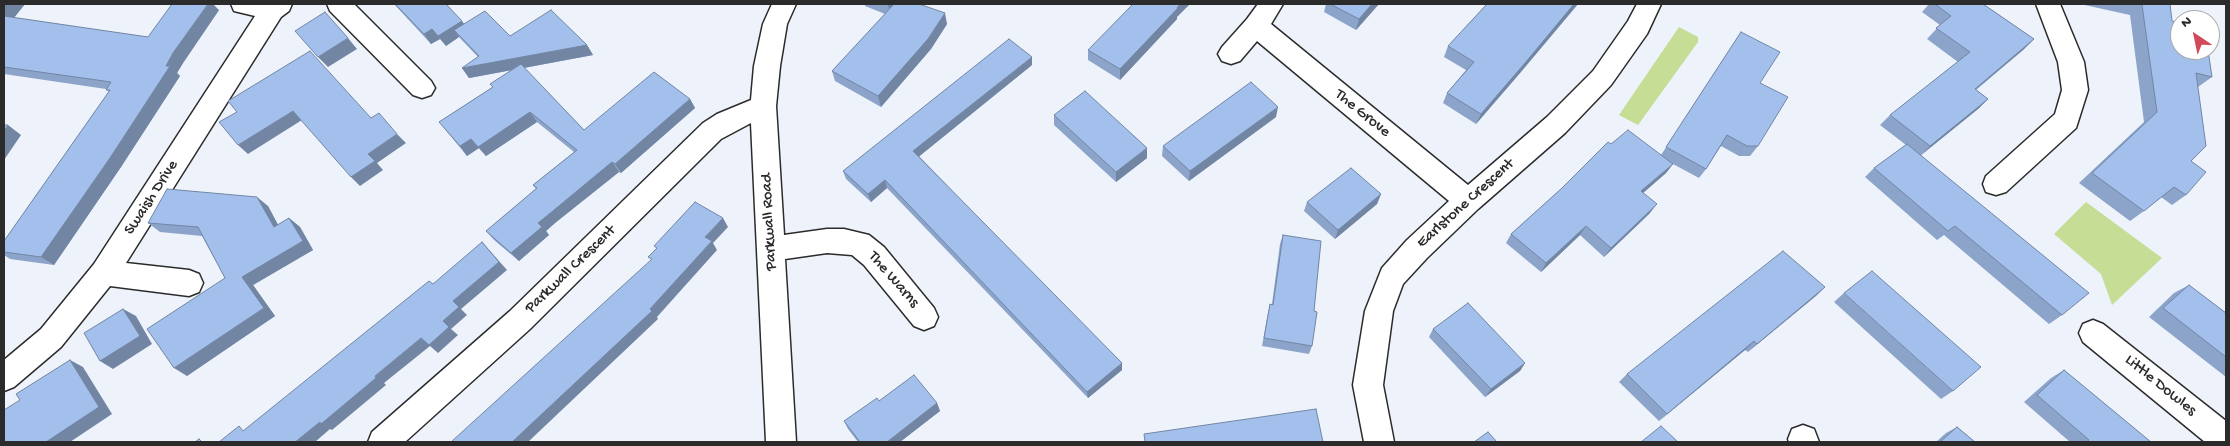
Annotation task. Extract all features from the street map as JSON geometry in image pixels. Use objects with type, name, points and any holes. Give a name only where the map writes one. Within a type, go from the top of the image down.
[{"type":"street","points":[[244,4],[276,7]]},
{"type":"street","points":[[339,4],[422,88]]},
{"type":"street","name":"Parkwall Road","points":[[781,442],[763,106],[767,66],[775,24],[784,4]]},
{"type":"street","points":[[1231,54],[1256,26],[1271,4]]},
{"type":"street","name":"Earlstone Crescent","points":[[1379,442],[1368,385],[1379,311],[1392,277],[1417,249],[1468,201],[1556,126],[1602,78],[1638,27],[1649,4]]},
{"type":"street","points":[[1996,184],[2067,120],[2075,90],[2071,62],[2048,4]]},
{"type":"street","name":"Swaish Drive","points":[[4,377],[51,338],[104,273],[276,7]]},
{"type":"street","name":"The Grove","points":[[1256,26],[1468,201]]},
{"type":"street","name":"Parkwall Crescent","points":[[383,442],[520,320],[712,132],[726,122],[763,106]]},
{"type":"street","name":"The Warns","points":[[772,250],[827,241],[844,241],[859,244],[874,256],[924,316]]},
{"type":"street","points":[[104,273],[189,283]]},
{"type":"street","name":"Little Dowles","points":[[2093,333],[2226,440]]},
{"type":"green space","points":[[1679,27],[1698,37],[1698,42],[1638,125],[1619,115]]},
{"type":"green space","points":[[2086,202],[2162,258],[2112,305],[2101,274],[2054,234]]},
{"type":"building","points":[[172,4],[208,4],[173,53],[166,66],[170,66],[110,158],[41,257],[4,252],[4,241],[110,90],[106,90],[111,82],[4,67],[4,16],[148,37]]},
{"type":"building","points":[[395,4],[446,4],[462,21],[438,36],[432,29],[424,34]]},
{"type":"building","points":[[894,4],[919,4],[945,13],[928,39],[878,96],[832,71]]},
{"type":"building","points":[[1133,4],[1180,4],[1120,69],[1088,50]]},
{"type":"building","points":[[1330,4],[1372,4],[1359,19]]},
{"type":"building","points":[[1487,4],[1574,4],[1481,114],[1447,93],[1474,62],[1448,46]]},
{"type":"building","points":[[1935,4],[1983,4],[2034,39],[1975,89],[1988,99],[1930,146],[1890,115],[1970,52],[1936,28],[1951,16]]},
{"type":"building","points":[[2138,4],[2170,4],[2170,60],[2209,60],[2212,77],[2196,73],[2206,146],[2191,161],[2206,172],[2186,195],[2174,187],[2144,211],[2092,173],[2157,112],[2142,5]]},
{"type":"building","points":[[551,10],[587,45],[462,68],[479,56],[454,30],[485,11],[510,36]]},
{"type":"building","points":[[325,12],[348,38],[318,57],[295,31]]},
{"type":"building","points":[[1741,32],[1780,52],[1760,83],[1788,97],[1758,146],[1747,146],[1727,135],[1706,169],[1666,147]]},
{"type":"building","points":[[1009,39],[1032,57],[913,151],[1122,363],[1087,392],[885,180],[868,194],[843,171]]},
{"type":"building","points":[[310,51],[371,118],[379,113],[397,134],[368,154],[375,161],[351,177],[293,111],[238,145],[219,122],[237,112],[228,101]]},
{"type":"building","points":[[521,64],[584,130],[654,72],[690,99],[615,164],[612,162],[538,223],[542,227],[511,253],[486,231],[537,188],[533,185],[577,150],[530,112],[478,147],[471,139],[460,146],[439,122],[493,87],[490,84]]},
{"type":"building","points":[[1251,82],[1278,107],[1190,171],[1163,146]]},
{"type":"building","points":[[1085,91],[1147,148],[1116,172],[1054,115]]},
{"type":"building","points":[[1628,130],[1673,164],[1641,191],[1657,204],[1611,248],[1586,226],[1546,263],[1511,234],[1562,188],[1608,142],[1611,144]]},
{"type":"building","points":[[1907,144],[2089,293],[2062,315],[1955,226],[1948,231],[1874,168]]},
{"type":"building","points":[[1351,168],[1381,194],[1338,230],[1307,202]]},
{"type":"building","points":[[167,189],[257,197],[274,227],[289,218],[303,241],[242,277],[264,308],[174,368],[147,329],[225,278],[198,227],[148,223]]},
{"type":"building","points":[[695,202],[723,218],[705,237],[712,241],[650,309],[652,311],[512,442],[451,442],[652,259],[648,257],[657,248],[654,246]]},
{"type":"building","points":[[1283,235],[1321,241],[1314,311],[1317,312],[1312,346],[1264,338],[1270,304],[1273,305]]},
{"type":"building","points":[[482,242],[499,262],[453,301],[459,307],[443,321],[449,327],[429,345],[421,338],[321,424],[320,422],[295,442],[219,442],[239,426],[243,431],[429,281],[433,284]]},
{"type":"building","points":[[1783,251],[1825,287],[1757,344],[1754,341],[1667,414],[1627,374]]},
{"type":"building","points":[[1872,271],[1981,367],[1953,391],[1844,293]]},
{"type":"building","points":[[2189,285],[2226,313],[2226,357],[2163,308]]},
{"type":"building","points":[[1468,303],[1525,363],[1491,389],[1433,329]]},
{"type":"building","points":[[123,309],[140,336],[100,361],[84,333]]},
{"type":"building","points":[[70,360],[99,407],[46,442],[4,442],[4,410],[20,400],[16,394]]},
{"type":"building","points":[[2064,370],[2151,442],[2086,442],[2089,440],[2037,395]]},
{"type":"building","points":[[914,375],[937,403],[887,442],[860,442],[844,421],[877,398],[879,401]]},
{"type":"building","points":[[1316,409],[1323,442],[1145,442],[1144,434]]},
{"type":"building","points":[[1661,426],[1678,442],[1641,442]]},
{"type":"building","points":[[1957,427],[1975,442],[1940,442]]},
{"type":"building","points":[[1488,432],[1497,442],[1474,442]]}]
